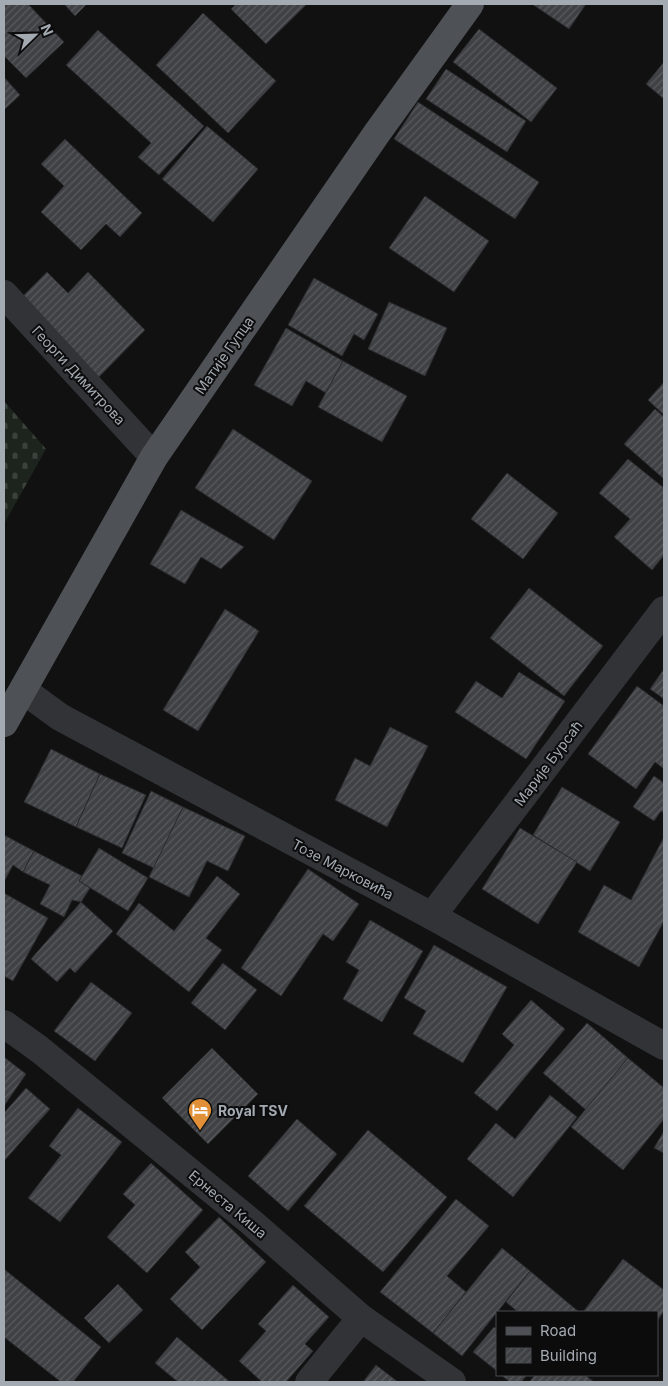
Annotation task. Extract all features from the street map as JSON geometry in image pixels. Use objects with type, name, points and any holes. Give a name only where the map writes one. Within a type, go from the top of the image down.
[{"type":"main road","name":"Матије Гупца","points":[[4,723],[154,457],[371,141],[470,4]]},
{"type":"street","name":"Георги Димитрова","points":[[4,294],[154,457]]},
{"type":"street","name":"Марије Бурсаћ","points":[[432,916],[664,610]]},
{"type":"street","name":"Тозе Марковића","points":[[23,690],[60,717],[432,916],[664,1046]]},
{"type":"street","name":"Ернеста Киша","points":[[4,1024],[39,1048],[250,1222],[361,1318],[452,1382]]},
{"type":"street","points":[[310,1382],[361,1318]]},
{"type":"green space","points":[[4,401],[46,449],[4,524]]},
{"type":"building","points":[[4,4],[28,4],[64,42],[26,78],[4,58]]},
{"type":"building","points":[[64,4],[87,4],[75,16]]},
{"type":"building","points":[[236,4],[307,4],[266,44],[231,9]]},
{"type":"building","points":[[532,4],[586,4],[569,29]]},
{"type":"building","points":[[203,13],[276,81],[228,133],[156,65]]},
{"type":"building","points":[[479,29],[557,88],[531,122],[453,62]]},
{"type":"building","points":[[98,30],[204,126],[159,175],[138,157],[151,143],[66,65]]},
{"type":"building","points":[[664,62],[664,99],[646,84]]},
{"type":"building","points":[[446,69],[526,121],[507,152],[426,99]]},
{"type":"building","points":[[4,77],[20,95],[4,110]]},
{"type":"building","points":[[418,102],[539,182],[515,219],[394,139]]},
{"type":"building","points":[[207,126],[258,169],[213,222],[162,179]]},
{"type":"building","points":[[65,139],[142,213],[120,237],[106,224],[81,250],[41,212],[64,186],[41,164]]},
{"type":"building","points":[[425,196],[489,241],[454,292],[389,248]]},
{"type":"building","points":[[47,272],[68,293],[88,272],[145,330],[95,381],[17,302]]},
{"type":"building","points":[[314,278],[378,314],[364,340],[354,334],[342,356],[288,325]]},
{"type":"building","points":[[389,302],[447,328],[425,376],[368,349]]},
{"type":"building","points":[[286,328],[343,361],[326,393],[306,381],[292,406],[254,385]]},
{"type":"building","points":[[343,361],[407,396],[382,442],[318,407]]},
{"type":"building","points":[[664,382],[664,415],[648,400]]},
{"type":"building","points":[[655,409],[664,417],[664,479],[624,444]]},
{"type":"building","points":[[233,429],[312,481],[274,540],[195,488]]},
{"type":"building","points":[[628,459],[664,488],[664,555],[652,570],[614,537],[630,519],[599,493]]},
{"type":"building","points":[[507,473],[558,513],[523,559],[471,519]]},
{"type":"building","points":[[181,510],[244,547],[221,569],[201,557],[185,584],[150,564]]},
{"type":"building","points":[[529,588],[603,646],[564,696],[490,638]]},
{"type":"building","points":[[225,609],[259,631],[198,731],[163,710]]},
{"type":"building","points":[[664,669],[664,699],[650,689]]},
{"type":"building","points":[[519,672],[565,701],[526,759],[455,712],[476,681],[502,698]]},
{"type":"building","points":[[637,686],[664,706],[664,769],[655,762],[636,789],[588,754]]},
{"type":"building","points":[[390,727],[428,746],[387,827],[335,800],[355,758],[370,766]]},
{"type":"building","points":[[51,749],[100,774],[76,827],[24,802]]},
{"type":"building","points":[[100,774],[146,795],[122,848],[76,827]]},
{"type":"building","points":[[654,776],[664,783],[664,813],[661,811],[654,821],[633,807]]},
{"type":"building","points":[[562,787],[620,822],[590,871],[533,835]]},
{"type":"building","points":[[151,791],[183,807],[154,868],[122,853]]},
{"type":"building","points":[[183,807],[245,836],[228,871],[207,861],[189,897],[149,877]]},
{"type":"building","points":[[520,828],[577,862],[538,924],[482,889]]},
{"type":"building","points":[[4,835],[34,851],[23,872],[13,865],[5,880],[4,879]]},
{"type":"building","points":[[664,837],[664,921],[639,967],[578,932],[604,885],[631,900]]},
{"type":"building","points":[[99,848],[148,878],[128,911],[79,881]]},
{"type":"building","points":[[34,851],[82,876],[79,881],[90,888],[81,902],[72,900],[64,917],[40,904],[50,885],[23,872]]},
{"type":"building","points":[[308,869],[359,904],[333,941],[323,934],[281,996],[241,968]]},
{"type":"building","points":[[217,876],[240,894],[206,938],[222,950],[189,992],[116,934],[139,903],[174,931]]},
{"type":"building","points":[[4,893],[48,918],[13,981],[4,976]]},
{"type":"building","points":[[81,902],[113,931],[75,973],[70,968],[57,982],[31,959]]},
{"type":"building","points":[[370,920],[423,951],[382,1022],[343,999],[359,970],[346,962]]},
{"type":"building","points":[[434,945],[507,987],[463,1063],[413,1034],[426,1011],[404,998]]},
{"type":"building","points":[[223,963],[257,990],[225,1030],[191,1003]]},
{"type":"building","points":[[91,982],[132,1013],[95,1061],[54,1031]]},
{"type":"building","points":[[531,1000],[565,1029],[497,1111],[474,1093],[514,1045],[502,1034]]},
{"type":"building","points":[[587,1023],[628,1058],[586,1110],[543,1073]]},
{"type":"building","points":[[212,1048],[258,1094],[208,1144],[162,1098]]},
{"type":"building","points":[[4,1057],[26,1074],[4,1106]]},
{"type":"building","points":[[628,1058],[664,1088],[664,1119],[623,1170],[571,1127]]},
{"type":"building","points":[[26,1088],[50,1109],[4,1161],[4,1113]]},
{"type":"building","points":[[550,1095],[577,1117],[513,1197],[467,1159],[496,1123],[515,1139]]},
{"type":"building","points":[[78,1108],[122,1142],[60,1222],[28,1198],[61,1155],[49,1146]]},
{"type":"building","points":[[297,1119],[337,1154],[288,1211],[248,1176]]},
{"type":"building","points":[[368,1130],[447,1197],[383,1272],[304,1206]]},
{"type":"building","points":[[664,1131],[664,1153],[654,1148]]},
{"type":"building","points":[[151,1163],[203,1210],[147,1273],[107,1237],[135,1205],[123,1194]]},
{"type":"building","points":[[456,1199],[489,1226],[447,1276],[466,1292],[433,1333],[380,1292]]},
{"type":"building","points":[[219,1217],[266,1262],[202,1330],[170,1299],[200,1267],[185,1252]]},
{"type":"building","points":[[502,1248],[530,1271],[498,1311],[496,1311],[496,1314],[462,1356],[433,1333]]},
{"type":"building","points":[[623,1259],[664,1290],[664,1311],[658,1320],[658,1311],[584,1311]]},
{"type":"building","points":[[4,1269],[101,1347],[73,1382],[61,1382],[4,1337]]},
{"type":"building","points":[[530,1271],[578,1311],[517,1311],[506,1302]]},
{"type":"building","points":[[118,1284],[143,1310],[109,1343],[84,1318]]},
{"type":"building","points":[[293,1285],[329,1317],[305,1344],[313,1351],[286,1382],[262,1382],[239,1361],[266,1331],[258,1324]]},
{"type":"building","points":[[494,1327],[496,1328],[496,1370],[473,1352]]},
{"type":"building","points":[[177,1337],[230,1382],[178,1382],[155,1363]]},
{"type":"building","points":[[376,1365],[398,1382],[363,1382]]},
{"type":"building","points":[[502,1376],[526,1376],[521,1382],[510,1382]]},
{"type":"building","points":[[534,1376],[586,1376],[594,1382],[529,1382]]},
{"type":"place","name":"Royal TSV","points":[[200,1131]]}]
